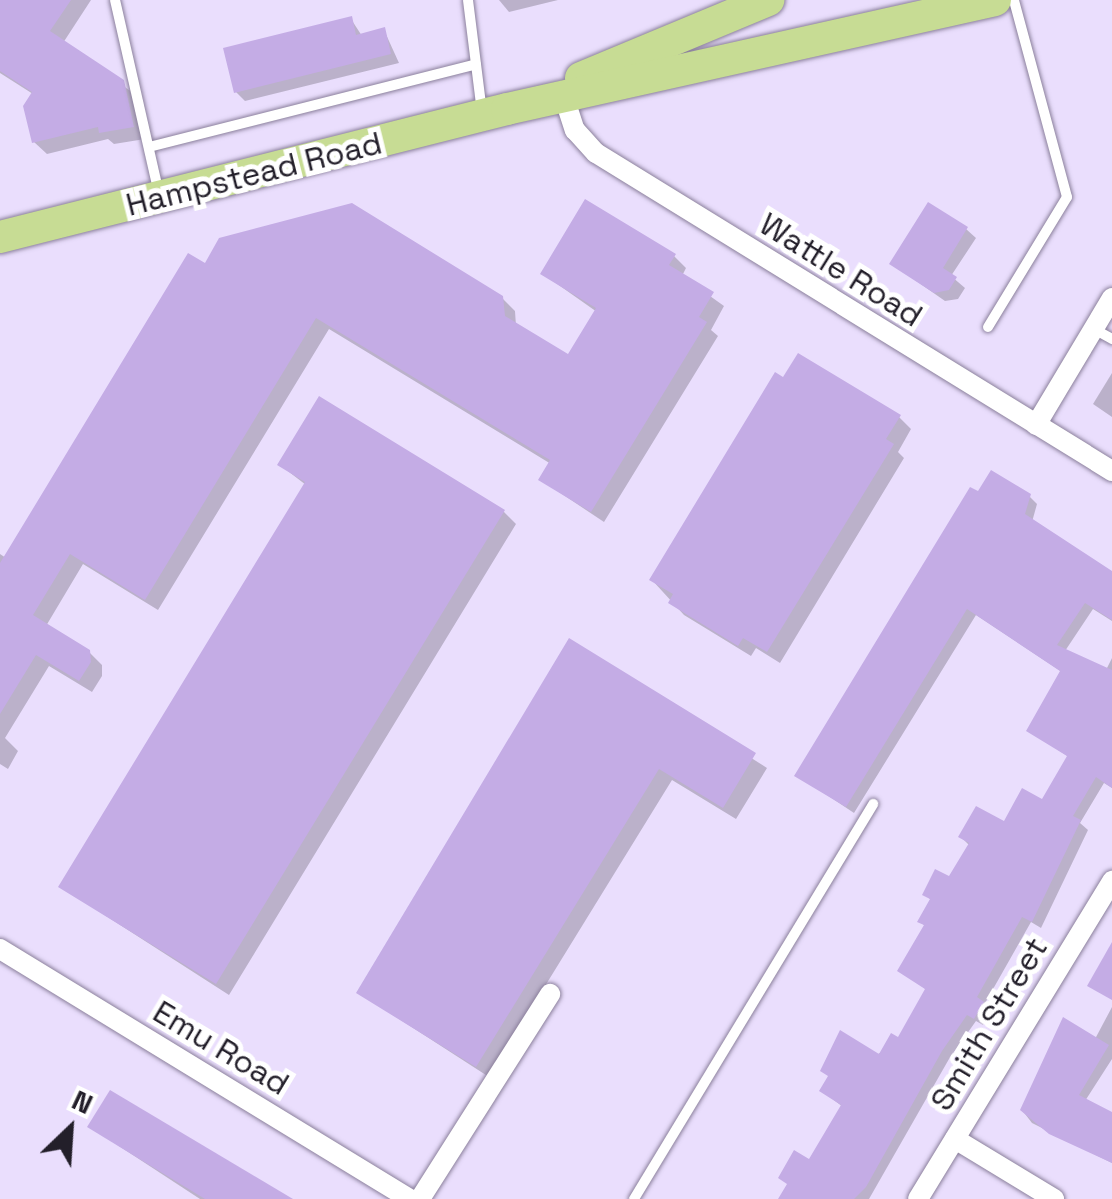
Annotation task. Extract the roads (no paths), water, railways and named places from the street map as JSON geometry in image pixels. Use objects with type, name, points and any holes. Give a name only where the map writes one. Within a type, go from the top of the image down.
[{"type":"main road","name":"Hampstead Road","points":[[495,112],[768,0]]},
{"type":"main road","name":"Hampstead Road","points":[[0,237],[495,112],[995,0]]},
{"type":"street","name":"Wattle Road","points":[[564,97],[574,130],[596,152],[1112,471]]},
{"type":"street","points":[[1036,425],[1103,334],[1112,298]]},
{"type":"street","name":"Smith Street","points":[[918,1199],[1112,881]]},
{"type":"street","name":"Emu Road","points":[[0,949],[410,1199]]},
{"type":"street","points":[[420,1199],[550,994]]},
{"type":"street","points":[[955,1138],[1054,1199]]},
{"type":"lane","points":[[115,0],[160,198]]},
{"type":"lane","points":[[468,0],[476,64],[495,112]]},
{"type":"lane","points":[[988,328],[1067,197],[1014,0]]},
{"type":"lane","points":[[149,147],[476,64]]},
{"type":"lane","points":[[634,1199],[873,804]]}]
